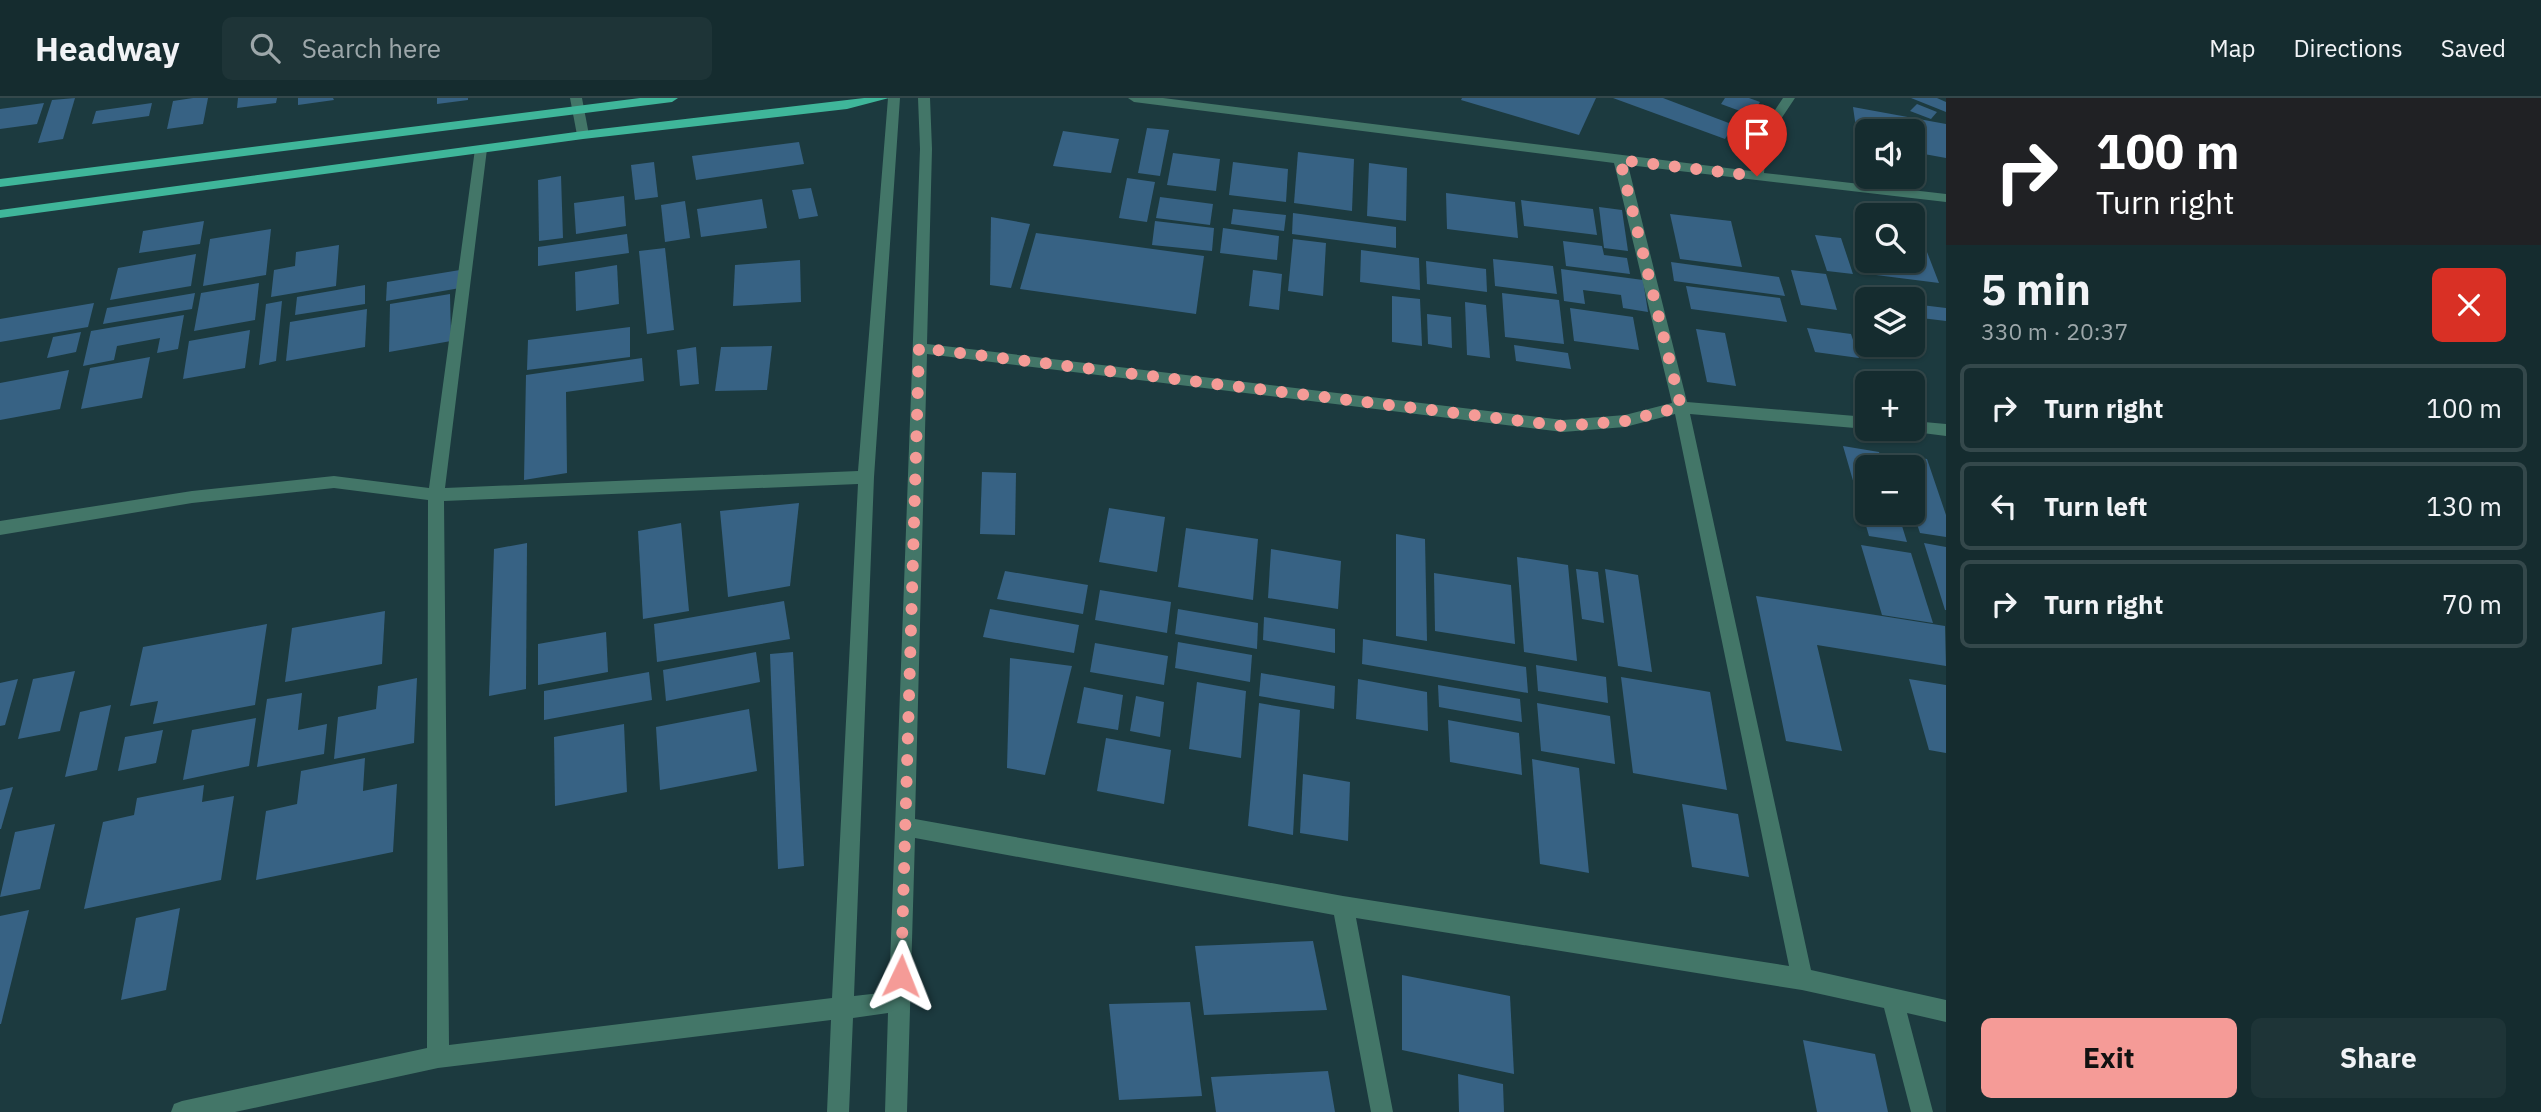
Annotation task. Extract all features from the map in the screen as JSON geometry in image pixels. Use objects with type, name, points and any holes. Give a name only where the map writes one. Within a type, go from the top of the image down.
[{"type":"main road","points":[[0,183],[577,103],[673,98]]},
{"type":"main road","points":[[0,214],[583,135],[847,105],[883,98]]},
{"type":"street","points":[[838,1112],[866,477],[894,98]]},
{"type":"street","points":[[896,1112],[926,149],[924,98]]},
{"type":"street","points":[[1134,98],[1620,160],[1946,198]]},
{"type":"street","points":[[1757,176],[1760,140],[1789,98]]},
{"type":"street","points":[[577,103],[583,135]]},
{"type":"street","points":[[438,1058],[436,495],[481,149]]},
{"type":"street","points":[[1620,160],[1681,407],[1801,979]]},
{"type":"street","points":[[919,348],[1563,426],[1625,421],[1681,407],[1855,422]]},
{"type":"street","points":[[1925,428],[1946,430]]},
{"type":"street","points":[[0,528],[192,497],[334,482],[436,495],[866,477]]},
{"type":"street","points":[[905,827],[1343,906],[1801,979],[1946,1011]]},
{"type":"street","points":[[1343,906],[1382,1112]]},
{"type":"street","points":[[1892,999],[1922,1112]]},
{"type":"street","points":[[182,1112],[222,1108],[438,1058],[900,1001]]},
{"type":"building","points":[[75,98],[63,139],[38,143],[52,100]]},
{"type":"building","points":[[208,98],[203,124],[167,129],[173,101]]},
{"type":"building","points":[[238,98],[277,98],[276,103],[237,108]]},
{"type":"building","points":[[298,98],[333,98],[334,100],[298,105]]},
{"type":"building","points":[[437,98],[468,98],[468,100],[437,104]]},
{"type":"building","points":[[1596,98],[1579,135],[1461,100]]},
{"type":"building","points":[[1613,98],[1663,98],[1734,125],[1725,139]]},
{"type":"building","points":[[1725,98],[1749,98],[1760,102],[1751,115],[1721,104]]},
{"type":"building","points":[[1911,98],[1937,98],[1946,102],[1946,112]]},
{"type":"building","points":[[44,103],[37,124],[0,129],[0,109]]},
{"type":"building","points":[[152,103],[149,116],[92,124],[96,111]]},
{"type":"building","points":[[1917,104],[1937,112],[1931,119],[1910,111]]},
{"type":"building","points":[[1853,107],[1919,119],[1855,119]]},
{"type":"building","points":[[1925,120],[1946,124],[1946,158],[1925,154]]},
{"type":"building","points":[[1147,128],[1169,130],[1160,176],[1138,173]]},
{"type":"building","points":[[1063,131],[1119,139],[1111,173],[1053,166]]},
{"type":"building","points":[[799,142],[804,164],[696,180],[692,156]]},
{"type":"building","points":[[1298,152],[1354,159],[1352,211],[1294,203]]},
{"type":"building","points":[[1173,153],[1220,159],[1216,191],[1167,185]]},
{"type":"building","points":[[654,162],[658,197],[635,200],[631,165]]},
{"type":"building","points":[[1233,162],[1288,169],[1286,202],[1229,195]]},
{"type":"building","points":[[1369,163],[1407,168],[1406,221],[1367,216]]},
{"type":"building","points":[[561,176],[563,238],[539,241],[538,180]]},
{"type":"building","points":[[1127,178],[1155,182],[1147,222],[1119,218]]},
{"type":"building","points":[[811,188],[818,216],[799,219],[792,190]]},
{"type":"building","points":[[1446,193],[1515,202],[1518,238],[1447,229]]},
{"type":"building","points":[[624,196],[626,226],[576,234],[574,203]]},
{"type":"building","points":[[1160,197],[1213,204],[1210,225],[1156,218]]},
{"type":"building","points":[[762,199],[767,228],[701,237],[697,209]]},
{"type":"building","points":[[1521,200],[1593,209],[1597,235],[1524,226]]},
{"type":"building","points":[[685,201],[690,238],[665,242],[661,205]]},
{"type":"building","points":[[1599,207],[1622,210],[1628,251],[1604,248]]},
{"type":"building","points":[[1233,209],[1286,215],[1284,231],[1231,224]]},
{"type":"building","points":[[1293,213],[1396,227],[1396,248],[1292,234]]},
{"type":"building","points":[[1670,214],[1731,221],[1742,267],[1680,259]]},
{"type":"building","points":[[991,217],[1030,224],[1011,288],[990,285]]},
{"type":"building","points":[[204,221],[200,244],[139,253],[143,231]]},
{"type":"building","points":[[1155,221],[1214,228],[1212,251],[1152,245]]},
{"type":"building","points":[[1223,228],[1279,236],[1277,260],[1220,253]]},
{"type":"building","points":[[271,229],[266,275],[203,286],[210,239]]},
{"type":"building","points":[[1036,233],[1204,256],[1196,314],[1020,289]]},
{"type":"building","points":[[627,234],[629,253],[538,266],[538,247]]},
{"type":"building","points":[[1815,235],[1841,238],[1853,274],[1827,271]]},
{"type":"building","points":[[1293,239],[1326,243],[1323,296],[1288,291]]},
{"type":"building","points":[[1563,241],[1602,246],[1604,255],[1627,258],[1630,274],[1566,266]]},
{"type":"building","points":[[339,245],[336,286],[271,297],[274,270],[295,266],[296,252]]},
{"type":"building","points":[[665,248],[674,330],[647,334],[639,251]]},
{"type":"building","points":[[1361,250],[1419,258],[1420,290],[1360,282]]},
{"type":"building","points":[[1925,252],[1939,283],[1875,273],[1925,273]]},
{"type":"building","points":[[196,254],[191,286],[110,300],[118,268]]},
{"type":"building","points":[[1493,259],[1553,266],[1557,294],[1495,286]]},
{"type":"building","points":[[800,260],[801,302],[733,306],[735,265]]},
{"type":"building","points":[[1426,261],[1486,269],[1487,292],[1427,284]]},
{"type":"building","points":[[1671,262],[1779,277],[1785,296],[1674,281]]},
{"type":"building","points":[[617,265],[619,304],[576,311],[575,272]]},
{"type":"building","points":[[1561,269],[1643,280],[1648,312],[1623,308],[1621,295],[1583,290],[1585,304],[1564,301]]},
{"type":"building","points":[[460,270],[460,288],[386,301],[387,282]]},
{"type":"building","points":[[1253,270],[1282,274],[1279,310],[1249,306]]},
{"type":"building","points":[[1791,270],[1826,274],[1837,310],[1801,305]]},
{"type":"building","points":[[259,283],[255,320],[194,331],[201,293]]},
{"type":"building","points":[[365,285],[365,304],[295,315],[297,297]]},
{"type":"building","points":[[1686,286],[1780,298],[1787,322],[1691,309]]},
{"type":"building","points":[[195,293],[192,309],[103,324],[107,308]]},
{"type":"building","points":[[1502,293],[1559,300],[1564,344],[1505,337]]},
{"type":"building","points":[[450,294],[451,341],[389,352],[390,304]]},
{"type":"building","points":[[1392,296],[1420,299],[1422,346],[1392,342]]},
{"type":"building","points":[[282,301],[276,361],[259,365],[266,304]]},
{"type":"building","points":[[1465,302],[1486,305],[1490,358],[1467,355]]},
{"type":"building","points":[[94,303],[88,327],[0,342],[0,319]]},
{"type":"building","points":[[1925,305],[1946,308],[1946,321],[1925,318]]},
{"type":"building","points":[[1570,308],[1633,317],[1639,350],[1574,341]]},
{"type":"building","points":[[367,309],[365,347],[286,361],[290,322]]},
{"type":"building","points":[[1427,314],[1451,317],[1452,348],[1428,344]]},
{"type":"building","points":[[184,315],[178,349],[157,353],[160,338],[117,346],[114,360],[83,366],[91,331]]},
{"type":"building","points":[[630,327],[630,357],[527,370],[528,340]]},
{"type":"building","points":[[1807,328],[1851,334],[1855,357],[1859,358],[1815,352]]},
{"type":"building","points":[[1696,329],[1725,333],[1736,386],[1707,382]]},
{"type":"building","points":[[250,330],[245,368],[183,379],[189,341]]},
{"type":"building","points":[[81,332],[76,352],[47,358],[53,337]]},
{"type":"building","points":[[1514,345],[1568,353],[1571,369],[1516,361]]},
{"type":"building","points":[[772,346],[767,390],[715,391],[721,347]]},
{"type":"building","points":[[696,347],[699,384],[680,386],[677,350]]},
{"type":"building","points":[[150,357],[142,398],[81,409],[90,368]]},
{"type":"building","points":[[642,358],[644,381],[566,392],[567,473],[524,480],[526,375]]},
{"type":"building","points":[[69,370],[60,409],[0,420],[0,383]]},
{"type":"building","points":[[1843,446],[1879,452],[1880,455],[1855,455],[1855,488]]},
{"type":"building","points":[[1925,459],[1946,515],[1946,537],[1920,533],[1917,525],[1925,525]]},
{"type":"building","points":[[982,472],[1016,473],[1015,535],[980,534]]},
{"type":"building","points":[[799,503],[790,586],[728,597],[720,511]]},
{"type":"building","points":[[1109,508],[1165,517],[1157,572],[1099,562]]},
{"type":"building","points":[[681,523],[689,611],[643,619],[638,531]]},
{"type":"building","points":[[1866,525],[1902,525],[1907,542],[1869,536]]},
{"type":"building","points":[[1186,528],[1258,539],[1253,600],[1178,587]]},
{"type":"building","points":[[1396,534],[1425,539],[1427,641],[1396,636]]},
{"type":"building","points":[[527,543],[526,689],[489,696],[494,549]]},
{"type":"building","points":[[1924,543],[1946,547],[1946,610],[1945,610]]},
{"type":"building","points":[[1861,545],[1911,553],[1933,623],[1882,615]]},
{"type":"building","points":[[1271,549],[1341,561],[1338,609],[1268,598]]},
{"type":"building","points":[[1517,557],[1568,565],[1577,661],[1524,652]]},
{"type":"building","points":[[1576,569],[1598,572],[1604,623],[1582,619]]},
{"type":"building","points":[[1605,569],[1638,575],[1652,672],[1618,666]]},
{"type":"building","points":[[1005,571],[1088,585],[1083,614],[997,599]]},
{"type":"building","points":[[1434,573],[1511,585],[1515,644],[1435,631]]},
{"type":"building","points":[[1100,590],[1171,602],[1167,633],[1095,620]]},
{"type":"building","points":[[1756,596],[1945,626],[1946,666],[1817,645],[1842,751],[1786,741]]},
{"type":"building","points":[[784,601],[790,639],[657,662],[654,624]]},
{"type":"building","points":[[990,609],[1079,625],[1074,653],[983,637]]},
{"type":"building","points":[[1178,609],[1258,623],[1257,649],[1175,634]]},
{"type":"building","points":[[385,611],[382,664],[285,682],[292,628]]},
{"type":"building","points":[[1264,617],[1335,629],[1335,653],[1263,640]]},
{"type":"building","points":[[267,624],[255,705],[153,724],[158,701],[130,706],[143,647]]},
{"type":"building","points":[[606,632],[608,672],[538,685],[538,644]]},
{"type":"building","points":[[1363,639],[1526,667],[1528,693],[1362,664]]},
{"type":"building","points":[[1178,642],[1252,655],[1250,682],[1175,668]]},
{"type":"building","points":[[1095,643],[1168,656],[1164,685],[1090,672]]},
{"type":"building","points":[[756,652],[760,682],[666,701],[663,670]]},
{"type":"building","points":[[793,652],[804,866],[778,869],[770,654]]},
{"type":"building","points":[[1010,658],[1072,666],[1045,775],[1007,768]]},
{"type":"building","points":[[1536,665],[1606,677],[1608,703],[1538,691]]},
{"type":"building","points":[[75,671],[60,731],[18,739],[33,679]]},
{"type":"building","points":[[649,672],[652,700],[544,720],[544,691]]},
{"type":"building","points":[[1261,673],[1335,686],[1334,709],[1259,696]]},
{"type":"building","points":[[1621,677],[1710,692],[1727,790],[1633,773]]},
{"type":"building","points":[[417,678],[414,743],[334,759],[338,717],[376,709],[378,686]]},
{"type":"building","points":[[18,679],[5,725],[0,726],[0,683]]},
{"type":"building","points":[[1358,679],[1427,692],[1428,731],[1356,719]]},
{"type":"building","points":[[1909,679],[1946,685],[1946,753],[1929,750]]},
{"type":"building","points":[[1197,682],[1246,691],[1241,758],[1189,749]]},
{"type":"building","points":[[1438,685],[1520,699],[1522,722],[1439,707]]},
{"type":"building","points":[[1084,687],[1123,695],[1118,730],[1077,723]]},
{"type":"building","points":[[302,693],[298,730],[327,724],[324,754],[257,767],[267,699]]},
{"type":"building","points":[[1136,696],[1164,702],[1160,737],[1130,731]]},
{"type":"building","points":[[1259,703],[1300,710],[1293,835],[1248,826]]},
{"type":"building","points":[[1537,703],[1610,716],[1615,764],[1541,751]]},
{"type":"building","points":[[111,705],[97,770],[65,777],[80,712]]},
{"type":"building","points":[[749,709],[757,771],[660,790],[656,727]]},
{"type":"building","points":[[256,718],[249,766],[183,780],[192,730]]},
{"type":"building","points":[[1448,720],[1519,733],[1522,775],[1450,762]]},
{"type":"building","points":[[624,724],[627,792],[555,806],[554,737]]},
{"type":"building","points":[[163,730],[156,763],[118,771],[125,737]]},
{"type":"building","points":[[1106,738],[1171,750],[1164,804],[1097,791]]},
{"type":"building","points":[[365,758],[363,791],[397,784],[393,852],[256,880],[266,811],[297,804],[301,771]]},
{"type":"building","points":[[1532,759],[1579,768],[1589,873],[1540,864]]},
{"type":"building","points":[[1303,774],[1350,782],[1348,841],[1300,833]]},
{"type":"building","points":[[204,785],[202,802],[234,796],[221,880],[84,909],[103,822],[134,815],[137,798]]},
{"type":"building","points":[[13,787],[1,829],[0,829],[0,790]]},
{"type":"building","points":[[1682,804],[1738,814],[1749,877],[1692,867]]},
{"type":"building","points":[[55,824],[40,889],[0,897],[15,832]]},
{"type":"building","points":[[180,908],[166,990],[121,1000],[136,918]]},
{"type":"building","points":[[29,910],[1,1024],[0,1024],[0,916]]},
{"type":"building","points":[[1313,941],[1327,1010],[1204,1015],[1195,946]]},
{"type":"building","points":[[1402,975],[1510,996],[1514,1074],[1402,1050]]},
{"type":"building","points":[[1190,1002],[1202,1096],[1119,1100],[1109,1004]]},
{"type":"building","points":[[1803,1040],[1875,1054],[1888,1112],[1817,1112]]},
{"type":"building","points":[[1328,1071],[1335,1112],[1216,1112],[1211,1077]]},
{"type":"building","points":[[1458,1074],[1503,1084],[1504,1112],[1459,1112]]},
{"type":"route","points":[[901,976],[919,348],[1563,426],[1625,421],[1681,407],[1620,160],[1757,176]]}]
